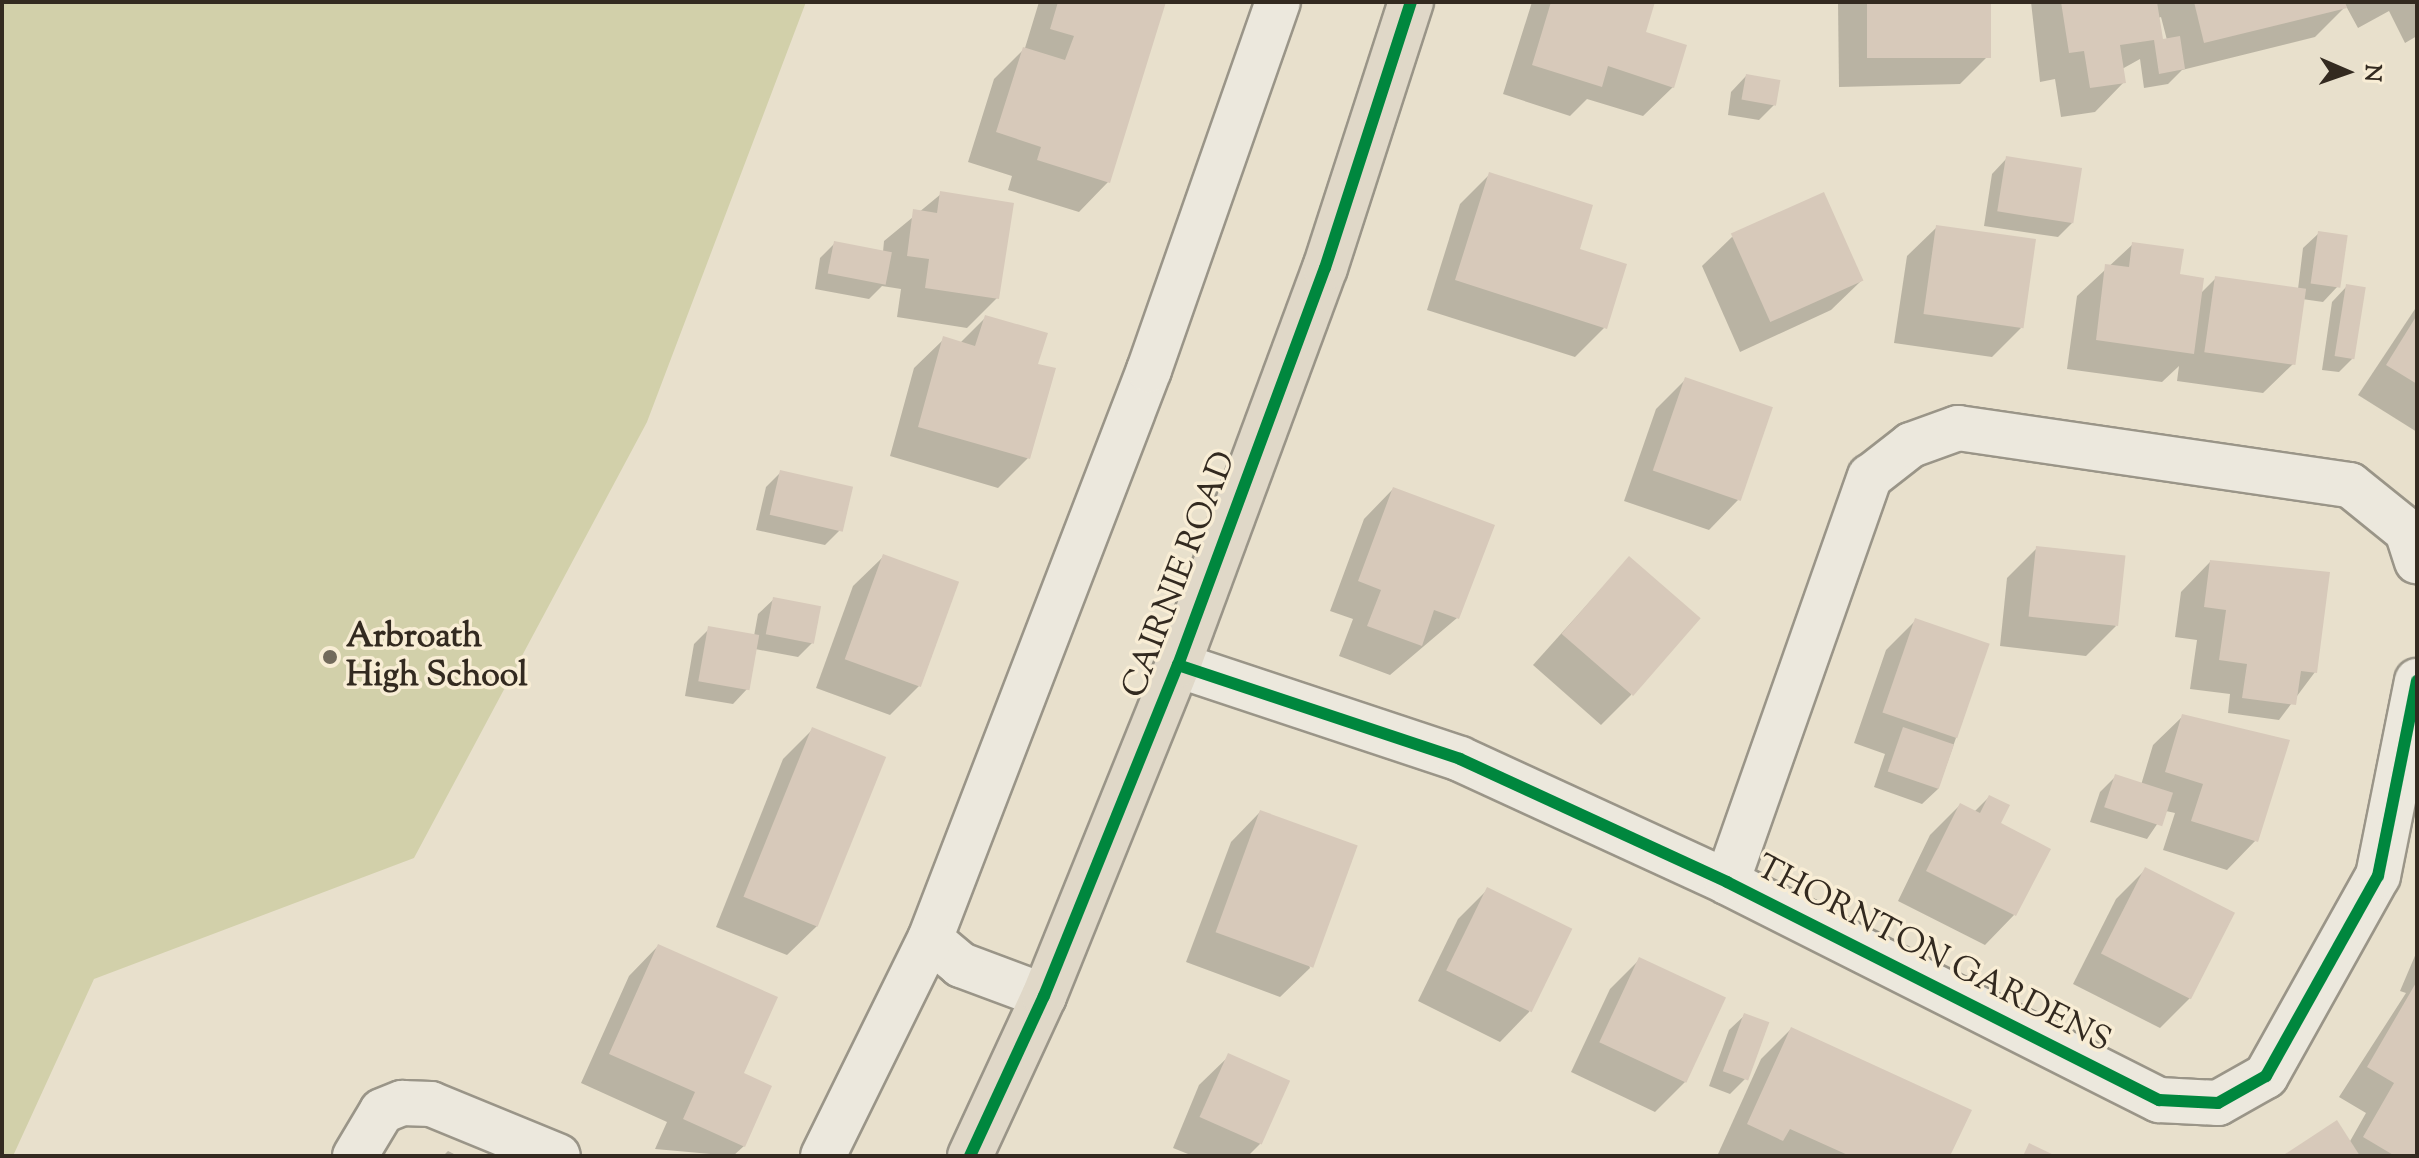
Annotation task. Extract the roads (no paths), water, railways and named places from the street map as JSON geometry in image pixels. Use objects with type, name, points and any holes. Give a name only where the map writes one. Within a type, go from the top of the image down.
[{"type":"main road","name":"CAIRNIE ROAD","points":[[970,1156],[1044,996],[1178,665],[1325,268],[1411,2]]},
{"type":"street","points":[[823,1156],[930,939],[1149,370],[1278,2]]},
{"type":"street","name":"THORNTON GARDENS","points":[[1727,882],[1870,477],[1911,445],[1958,428],[2350,485],[2407,531],[2417,561]]},
{"type":"street","name":"THORNTON GARDENS","points":[[1178,665],[1460,759],[1727,882],[2159,1100],[2218,1103],[2266,1076],[2378,876],[2417,681]]},
{"type":"street","points":[[930,939],[961,965],[1044,996]]},
{"type":"street","points":[[355,1156],[382,1111],[402,1103],[431,1104],[558,1156]]},
{"type":"place","name":"Arbroath High School","points":[[330,657]]}]
